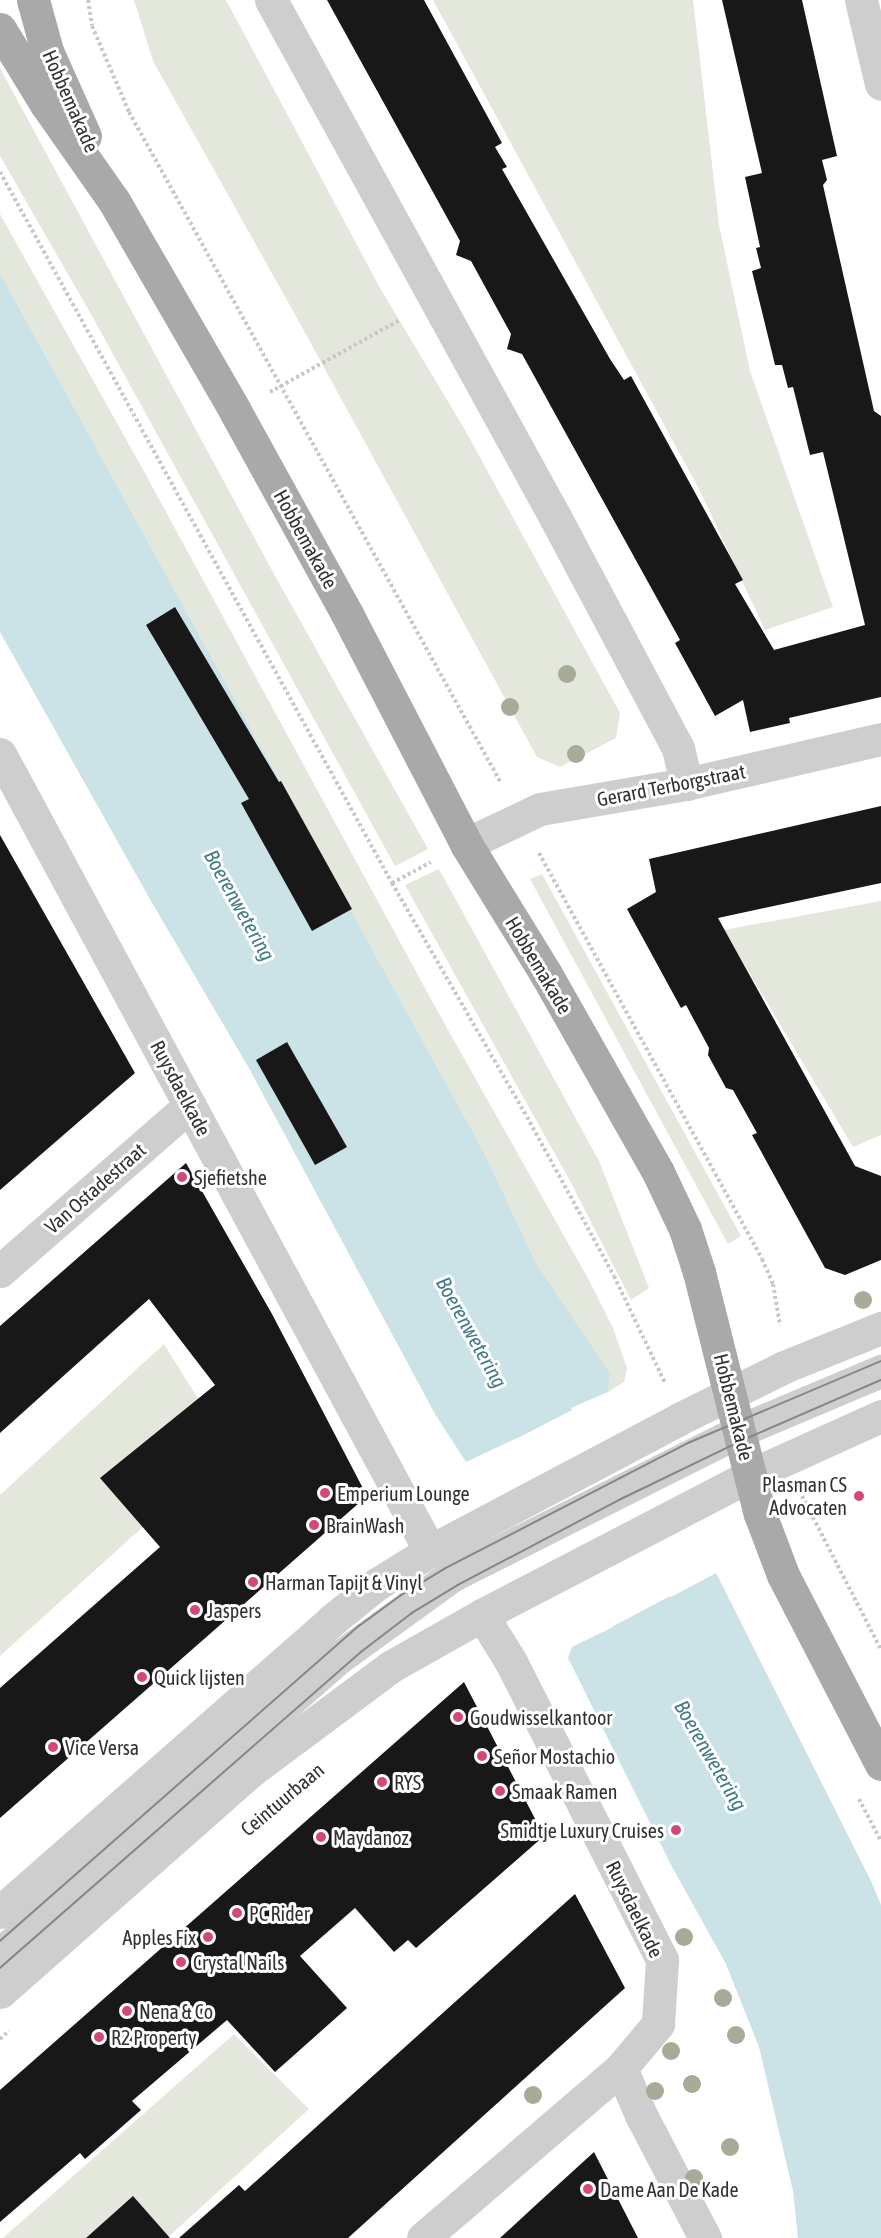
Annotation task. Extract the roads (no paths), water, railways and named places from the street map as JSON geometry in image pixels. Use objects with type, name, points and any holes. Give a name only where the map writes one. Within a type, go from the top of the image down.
[{"type":"main road","name":"Hobbemakade","points":[[33,0],[48,51],[114,201]]},
{"type":"main road","name":"Hobbemakade","points":[[0,29],[46,104],[114,201],[236,411],[347,614],[466,844],[546,974],[658,1172],[684,1229],[695,1261],[741,1430],[760,1514],[783,1575],[881,1764]]},
{"type":"street","points":[[271,0],[678,748],[686,784]]},
{"type":"street","points":[[861,0],[881,84]]},
{"type":"street","name":"Gerard Terborgstraat","points":[[466,844],[540,809],[686,784],[881,740]]},
{"type":"street","name":"Ruysdaelkade","points":[[0,754],[430,1551]]},
{"type":"street","name":"Van Ostadestraat","points":[[0,1271],[190,1105]]},
{"type":"street","points":[[0,1912],[332,1620],[378,1584],[430,1551],[731,1393],[784,1367],[881,1328]]},
{"type":"street","points":[[0,1954],[373,1630],[451,1576],[741,1430],[881,1371]]},
{"type":"street","name":"Ceintuurbaan","points":[[0,1992],[266,1759],[390,1667],[482,1615],[751,1475],[795,1453],[881,1416]]},
{"type":"street","name":"Ruysdaelkade","points":[[423,2238],[621,2068],[658,2024],[662,1960],[511,1662],[482,1615]]},
{"type":"street","points":[[621,2068],[641,2115],[705,2238]]},
{"type":"water","name":"Boerenwetering","points":[[0,273],[485,1154],[536,1263],[610,1373],[608,1392],[571,1408],[671,1597],[716,1573],[871,1881],[881,1905],[881,2238],[798,2238],[793,2191],[759,2047],[726,1964],[671,1865],[568,1658],[572,1647],[613,1627],[515,1439],[466,1462],[435,1414],[250,1070],[151,901],[0,632]]},
{"type":"tram line","points":[[0,1941],[359,1626],[400,1596],[444,1569],[688,1443],[881,1361]]},
{"type":"tram line","points":[[0,1968],[361,1652],[412,1613],[458,1585],[621,1499],[743,1440],[881,1380]]},
{"type":"place","name":"Sjefietshe","points":[[182,1177]]},
{"type":"place","name":"Emperium Lounge","points":[[325,1493]]},
{"type":"place","name":"Plasman CS Advocaten","points":[[859,1496]]},
{"type":"place","name":"BrainWash","points":[[314,1525]]},
{"type":"place","name":"Harman Tapijt & Vinyl","points":[[253,1582]]},
{"type":"place","name":"Jaspers","points":[[195,1610]]},
{"type":"place","name":"Quick lijsten","points":[[142,1677]]},
{"type":"place","name":"Goudwisselkantoor","points":[[458,1717]]},
{"type":"place","name":"Vice Versa","points":[[53,1747]]},
{"type":"place","name":"Señor Mostachio","points":[[482,1756]]},
{"type":"place","name":"RYS","points":[[382,1782]]},
{"type":"place","name":"Smaak Ramen","points":[[500,1791]]},
{"type":"place","name":"Smidtje Luxury Cruises","points":[[676,1830]]},
{"type":"place","name":"Maydanoz","points":[[321,1837]]},
{"type":"place","name":"PC Rider","points":[[237,1913]]},
{"type":"place","name":"Apples Fix","points":[[208,1937]]},
{"type":"place","name":"Crystal Nails","points":[[181,1962]]},
{"type":"place","name":"Nena & Co","points":[[127,2011]]},
{"type":"place","name":"R2 Property","points":[[99,2037]]},
{"type":"place","name":"Dame Aan De Kade","points":[[588,2189]]}]
